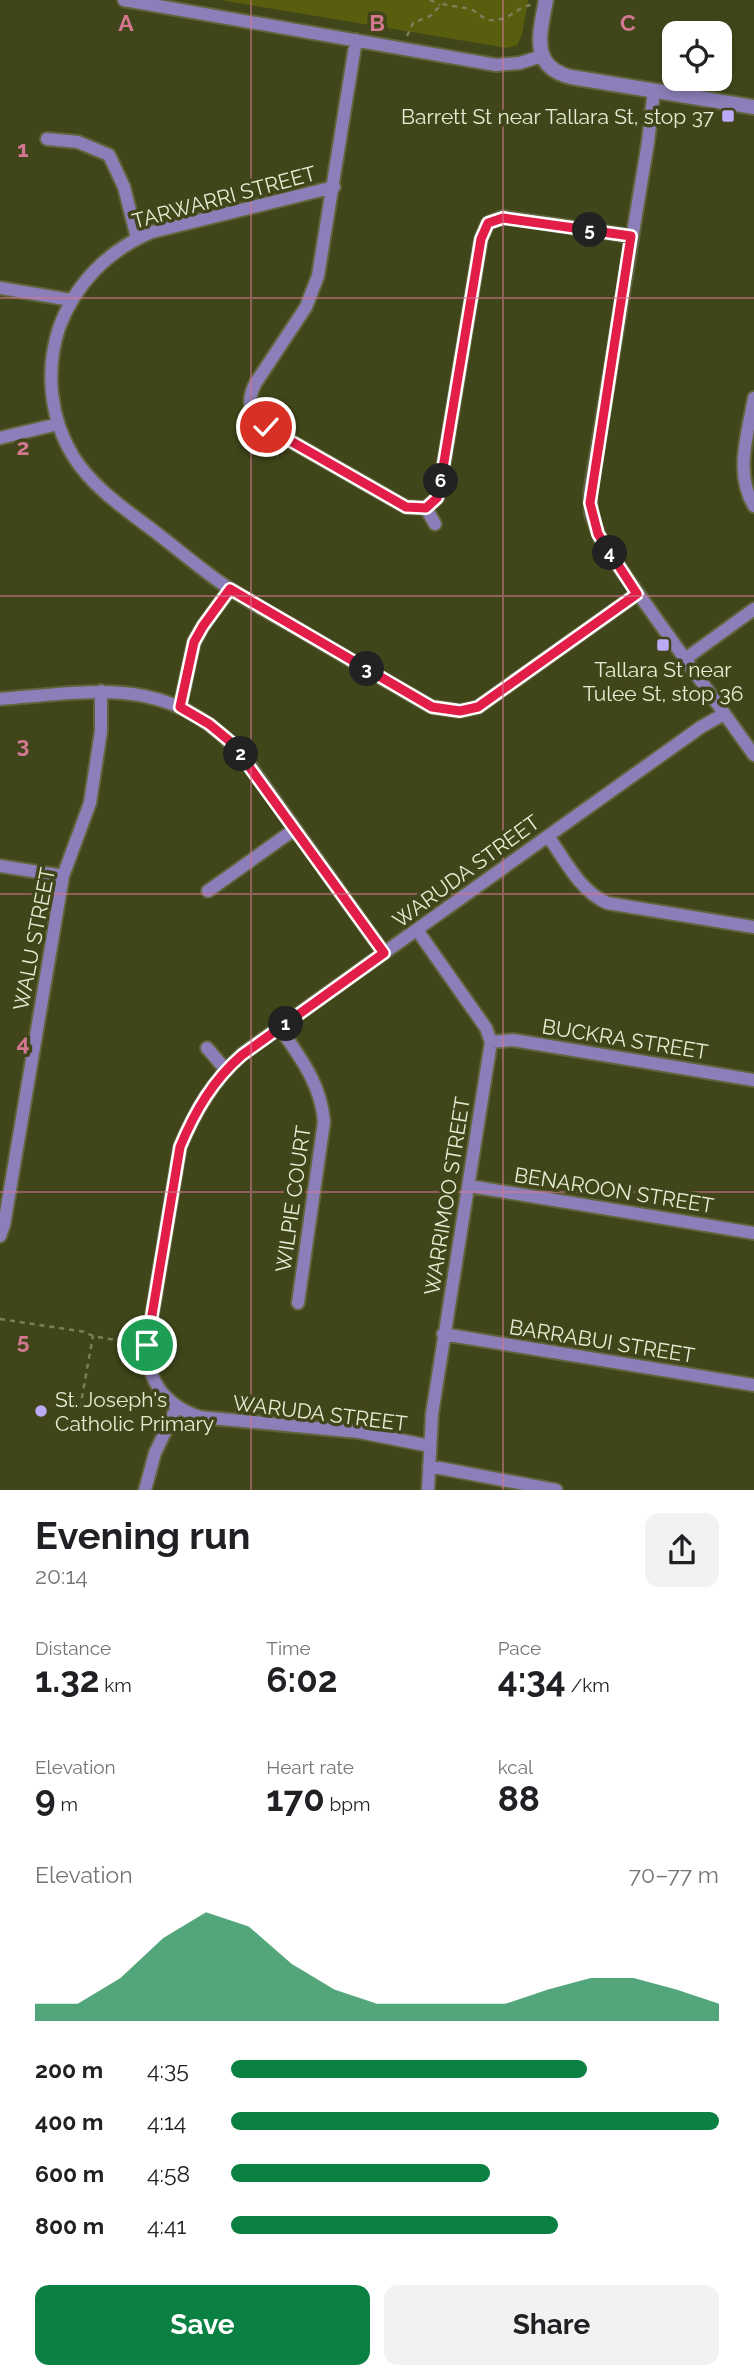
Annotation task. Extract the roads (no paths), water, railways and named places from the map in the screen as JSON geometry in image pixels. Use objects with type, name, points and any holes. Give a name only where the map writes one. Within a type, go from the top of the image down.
[{"type":"street","points":[[124,0],[496,65],[520,63],[542,56]]},
{"type":"street","points":[[546,0],[542,56],[549,67],[562,75],[754,107]]},
{"type":"street","points":[[356,40],[318,276],[306,307],[250,394],[249,405],[258,421],[266,427],[406,507],[426,508],[437,498],[439,492],[482,220],[503,218],[631,236]]},
{"type":"street","points":[[654,90],[590,503],[598,534],[637,594],[754,755]]},
{"type":"street","points":[[47,139],[78,142],[109,155],[124,187],[137,238]]},
{"type":"street","name":"TARWARRI STREET","points":[[334,187],[166,228],[137,238],[97,267],[71,300],[52,356],[52,391],[58,424],[73,455],[95,484],[230,589],[432,707],[460,711],[478,707],[637,594]]},
{"type":"street","points":[[0,288],[71,300]]},
{"type":"street","points":[[754,398],[743,464],[743,479],[754,506]]},
{"type":"street","points":[[0,438],[58,424]]},
{"type":"street","points":[[426,508],[435,524]]},
{"type":"street","points":[[180,707],[194,642],[230,589]]},
{"type":"street","points":[[685,659],[754,609]]},
{"type":"street","points":[[0,699],[101,691],[141,695],[162,699],[209,724],[232,743],[384,953]]},
{"type":"street","name":"WALU STREET","points":[[0,1236],[63,876],[90,803],[101,732],[101,691]]},
{"type":"street","name":"WARUDA STREET","points":[[430,1446],[359,1432],[200,1417],[177,1407],[165,1398],[155,1385],[147,1358],[147,1345],[180,1147],[192,1118],[226,1069],[242,1055],[701,727],[724,714]]},
{"type":"street","points":[[208,891],[295,829]]},
{"type":"street","points":[[548,836],[594,898],[607,903],[754,927]]},
{"type":"street","points":[[0,866],[63,876]]},
{"type":"street","points":[[417,930],[486,1028],[491,1042]]},
{"type":"street","name":"WILPIE COURT","points":[[280,1028],[312,1074],[321,1098],[324,1122],[298,1303]]},
{"type":"street","name":"BUCKRA STREET","points":[[491,1042],[513,1040],[754,1080]]},
{"type":"street","name":"WARRIMOO STREET","points":[[428,1490],[432,1414],[443,1334],[491,1042]]},
{"type":"street","points":[[207,1048],[226,1069]]},
{"type":"street","name":"BENAROON STREET","points":[[469,1185],[754,1233]]},
{"type":"street","name":"BARRABUI STREET","points":[[443,1334],[754,1385]]},
{"type":"street","points":[[145,1490],[155,1453],[177,1407]]},
{"type":"street","points":[[429,1466],[556,1490]]},
{"type":"place","name":"Barrett St near Tallara St, stop 37","points":[[728,116]]},
{"type":"place","name":"Tallara St near Tulee St, stop 36","points":[[663,645]]},
{"type":"place","name":"St. Joseph's Catholic Primary","points":[[41,1411]]}]
